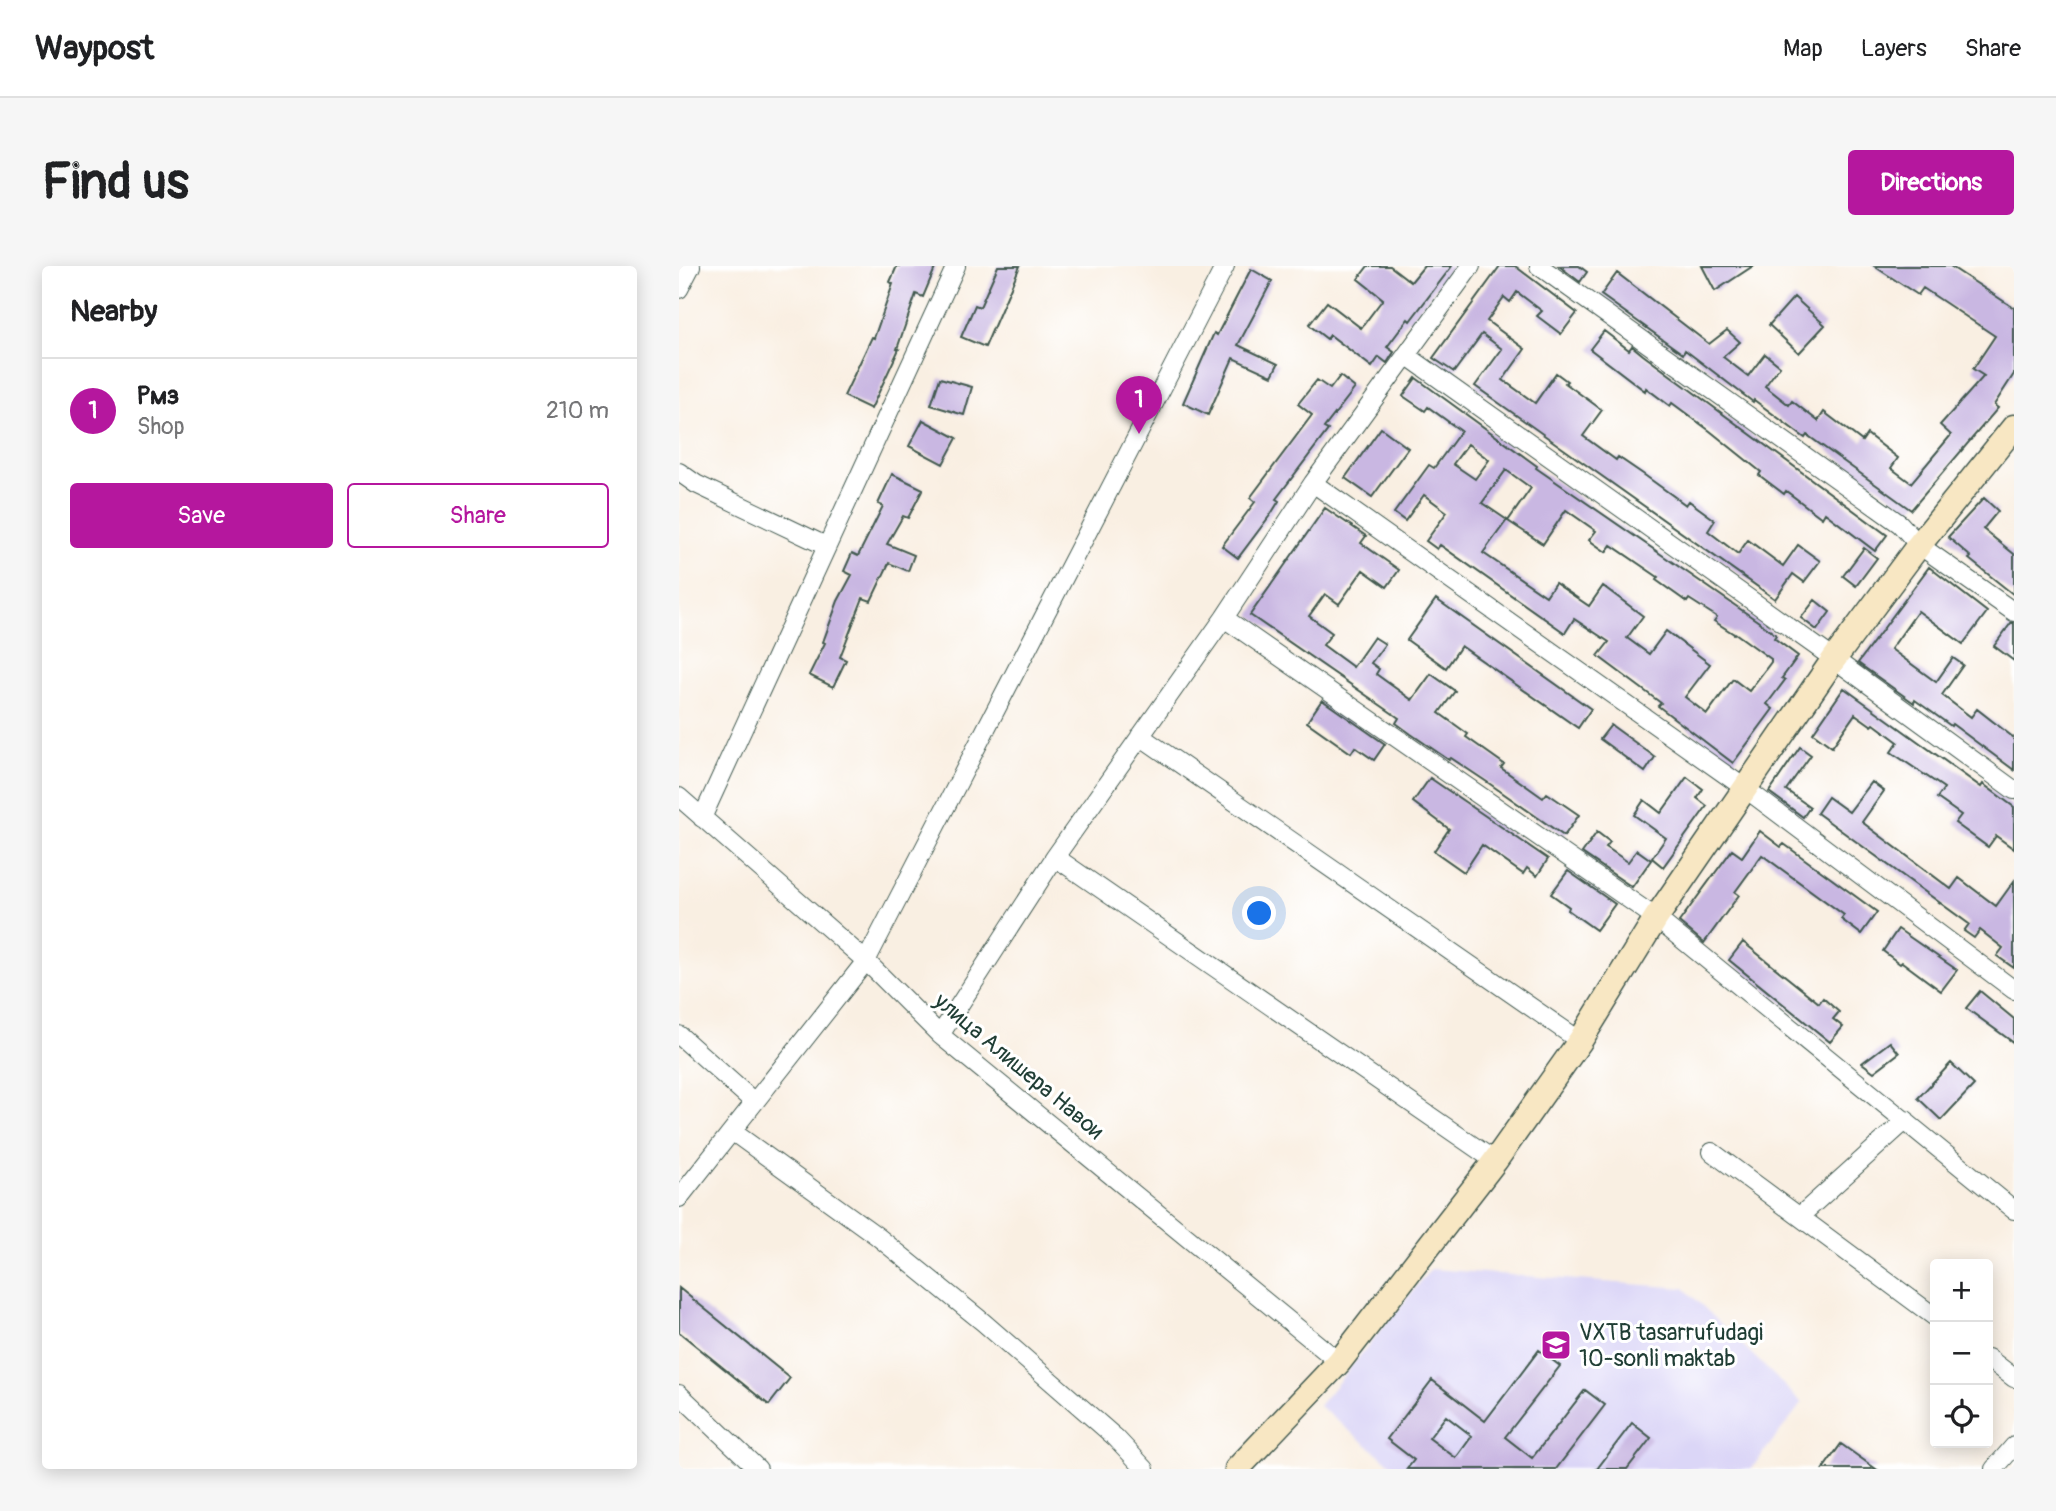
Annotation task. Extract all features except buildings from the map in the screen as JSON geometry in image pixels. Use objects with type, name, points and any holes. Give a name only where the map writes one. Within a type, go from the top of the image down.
[{"type":"street","points":[[679,289],[691,266]]},
{"type":"street","points":[[702,818],[956,266]]},
{"type":"street","points":[[679,1198],[866,961],[1226,266]]},
{"type":"street","points":[[940,1035],[1055,858],[1224,618],[1313,483],[1471,266]]},
{"type":"street","points":[[1539,266],[1901,524],[1919,545],[2014,612]]},
{"type":"street","points":[[1406,355],[2014,790]]},
{"type":"street","points":[[1237,1469],[1339,1362],[1495,1161],[1580,1041],[1656,918],[1834,659],[1919,545],[2014,427]]},
{"type":"street","points":[[679,472],[696,484],[826,546]]},
{"type":"street","points":[[1313,483],[1746,789],[2014,990]]},
{"type":"street","points":[[1224,618],[1656,918],[2014,1210]]},
{"type":"street","points":[[1140,736],[1580,1041]]},
{"type":"street","name":"улица Алишера Навои","points":[[679,796],[866,961],[940,1035],[1339,1362]]},
{"type":"street","points":[[1055,858],[1495,1161]]},
{"type":"street","points":[[679,1035],[754,1102]]},
{"type":"street","points":[[1800,1216],[1906,1120]]},
{"type":"street","points":[[733,1132],[877,1236],[983,1322],[1116,1438],[1145,1469]]},
{"type":"street","points":[[1712,1153],[1930,1313]]},
{"type":"street","points":[[1993,1362],[2014,1378]]},
{"type":"street","points":[[679,1394],[758,1469]]},
{"type":"street","points":[[1994,1469],[2014,1446]]},
{"type":"shaded area","name":"VXTB tasarrufudagi 10-sonli maktab","points":[[1431,1269],[1684,1288],[1802,1403],[1751,1469],[1397,1469],[1319,1406]]},
{"type":"place","name":"Рмз","points":[[1139,434]]},
{"type":"place","name":"VXTB tasarrufudagi 10-sonli maktab","points":[[1556,1345]]}]
